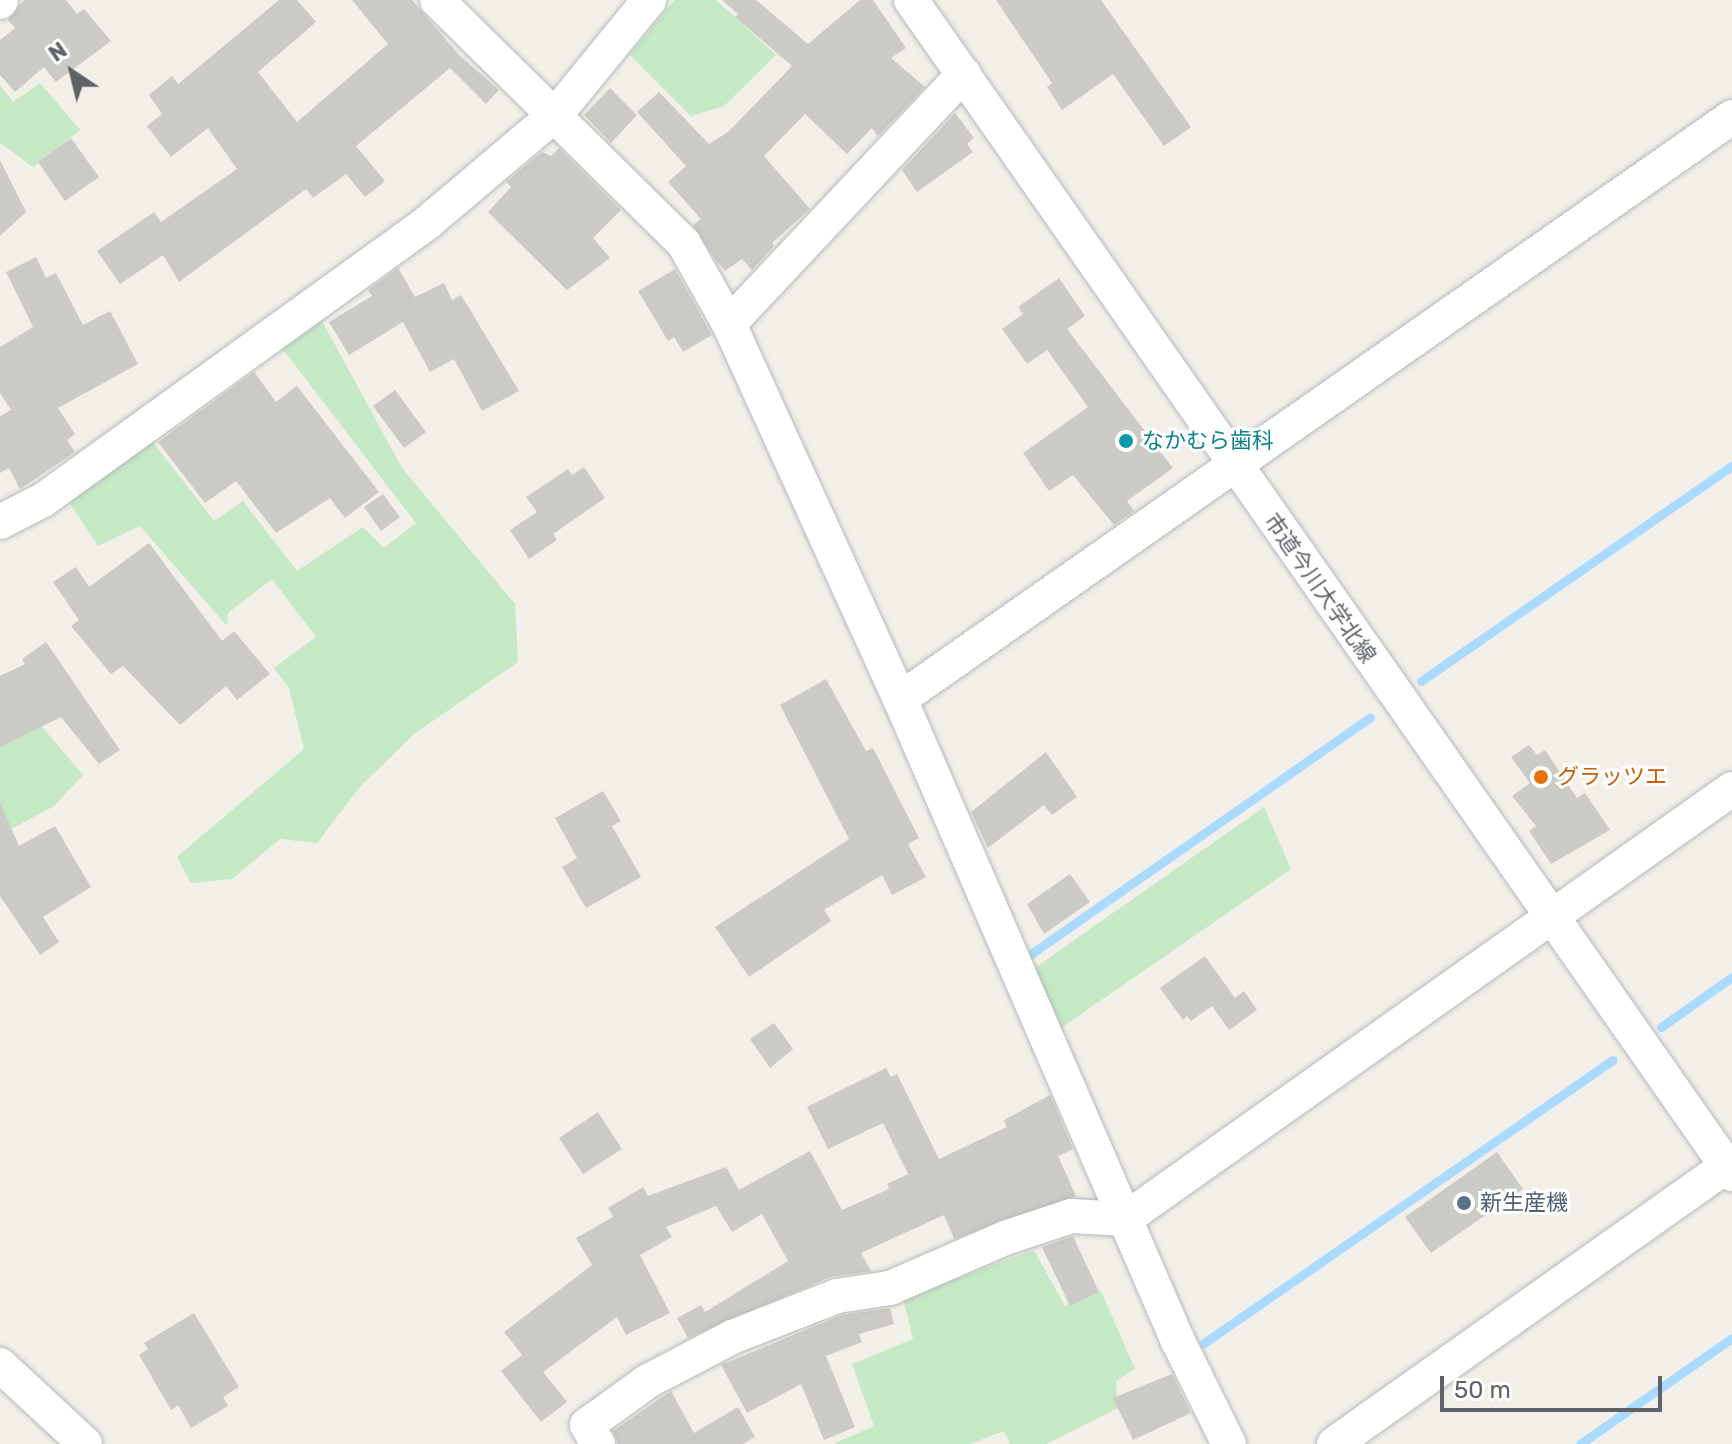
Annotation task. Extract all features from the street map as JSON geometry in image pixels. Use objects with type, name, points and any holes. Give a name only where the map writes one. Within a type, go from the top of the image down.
[{"type":"street","points":[[437,0],[557,113],[684,244],[729,324],[900,699],[1125,1219],[1229,1444]]},
{"type":"street","points":[[0,522],[43,500],[428,222],[557,113],[649,0]]},
{"type":"street","name":"市道今川大学北線","points":[[919,3],[964,74],[1234,466],[1729,1170]]},
{"type":"street","points":[[729,324],[964,74]]},
{"type":"street","points":[[900,699],[1732,117]]},
{"type":"street","points":[[598,1444],[587,1425],[648,1381],[732,1337],[837,1296],[890,1288],[1005,1238],[1071,1216],[1125,1219],[1732,789]]},
{"type":"street","points":[[1334,1444],[1729,1170]]},
{"type":"street","points":[[0,1365],[85,1444]]},
{"type":"green space","points":[[674,0],[716,0],[776,55],[724,106],[691,116],[630,55]]},
{"type":"green space","points":[[40,83],[80,130],[33,167],[0,143],[0,85],[13,102]]},
{"type":"green space","points":[[315,308],[402,468],[515,604],[518,662],[414,734],[359,788],[317,843],[280,839],[232,879],[191,883],[177,857],[304,749],[289,688],[274,668],[316,637],[272,579],[228,613],[227,626],[140,526],[98,546],[65,496],[146,433],[214,521],[243,501],[297,571],[363,527],[384,548],[416,523],[275,339]]},
{"type":"green space","points":[[37,721],[83,775],[54,806],[0,835],[0,741]]},
{"type":"green space","points":[[1264,807],[1291,869],[1058,1030],[1033,969]]},
{"type":"green space","points":[[1034,1250],[1065,1306],[1101,1291],[1135,1369],[1116,1381],[1118,1408],[1046,1444],[1010,1444],[1004,1431],[970,1444],[833,1444],[874,1426],[852,1364],[913,1339],[903,1298]]},
{"type":"building","points":[[24,0],[66,0],[77,14],[84,9],[111,41],[56,82],[44,67],[15,92],[0,75],[0,40],[15,28],[8,20]]},
{"type":"building","points":[[279,0],[297,0],[316,22],[258,72],[297,122],[388,44],[352,0],[412,0],[459,55],[499,90],[486,104],[450,68],[356,146],[385,181],[365,197],[346,174],[313,198],[306,189],[179,282],[163,255],[120,284],[97,251],[154,212],[161,222],[237,169],[208,128],[171,157],[147,126],[162,114],[149,95],[172,76],[178,84]]},
{"type":"building","points":[[722,0],[756,0],[808,44],[860,0],[873,0],[906,48],[891,58],[925,87],[878,136],[872,128],[847,154],[805,114],[764,156],[810,209],[772,243],[774,246],[752,270],[742,259],[725,271],[715,259],[693,225],[701,219],[668,182],[686,166],[637,112],[659,92],[709,144],[728,132],[792,66],[735,17],[738,14]]},
{"type":"building","points":[[996,0],[1101,0],[1191,127],[1164,146],[1113,74],[1062,110],[1047,87],[1052,83]]},
{"type":"building","points":[[610,88],[637,115],[611,143],[584,115]]},
{"type":"building","points":[[955,113],[974,138],[967,144],[973,152],[917,192],[902,170]]},
{"type":"building","points":[[71,138],[99,177],[65,201],[38,162]]},
{"type":"building","points":[[559,148],[621,210],[593,238],[610,258],[567,290],[488,212],[511,187],[506,182],[542,152],[551,156]]},
{"type":"building","points":[[0,160],[26,212],[0,236]]},
{"type":"building","points":[[36,257],[46,278],[56,273],[83,325],[110,311],[138,364],[58,408],[75,434],[67,440],[75,452],[20,489],[9,468],[0,473],[0,416],[11,410],[0,393],[0,347],[33,327],[6,272]]},
{"type":"building","points":[[398,268],[415,297],[444,283],[452,300],[461,295],[519,391],[482,411],[454,359],[430,372],[403,322],[349,355],[329,322],[372,296],[368,290]]},
{"type":"building","points":[[675,269],[712,335],[683,352],[674,337],[668,341],[638,291]]},
{"type":"building","points":[[1059,278],[1085,316],[1067,329],[1173,468],[1127,501],[1134,511],[1114,525],[1073,475],[1049,491],[1023,453],[1088,407],[1047,350],[1027,364],[1002,329],[1023,314],[1018,307]]},
{"type":"building","points":[[254,372],[276,402],[297,386],[379,492],[345,518],[330,498],[276,533],[236,481],[205,503],[158,442]]},
{"type":"building","points":[[395,390],[426,432],[404,448],[373,406]]},
{"type":"building","points":[[584,467],[605,498],[553,534],[557,540],[529,559],[510,530],[537,512],[526,497],[568,469],[572,475]]},
{"type":"building","points":[[383,494],[400,517],[381,531],[364,507]]},
{"type":"building","points":[[149,543],[222,641],[234,631],[270,674],[237,700],[226,686],[180,725],[123,666],[111,674],[71,626],[79,620],[53,582],[76,567],[89,587]]},
{"type":"building","points":[[46,642],[120,750],[99,764],[61,717],[0,747],[0,676],[25,664],[22,659]]},
{"type":"building","points":[[826,679],[866,751],[873,748],[919,838],[908,844],[926,877],[892,895],[882,875],[824,910],[831,921],[749,977],[715,927],[849,839],[780,705]]},
{"type":"building","points":[[1529,745],[1537,755],[1545,750],[1577,798],[1585,793],[1610,830],[1551,864],[1529,831],[1536,826],[1512,796],[1530,783],[1511,757]]},
{"type":"building","points":[[1046,752],[1077,797],[1052,815],[1044,805],[988,848],[971,812]]},
{"type":"building","points":[[603,791],[621,821],[612,826],[641,877],[586,908],[562,867],[577,858],[555,818]]},
{"type":"building","points":[[0,802],[19,846],[55,826],[91,887],[43,917],[59,942],[40,955],[0,896]]},
{"type":"building","points":[[1070,874],[1090,902],[1044,934],[1027,904]]},
{"type":"building","points":[[1205,956],[1235,998],[1244,991],[1257,1010],[1229,1030],[1212,1006],[1191,1021],[1187,1016],[1183,1020],[1160,988]]},
{"type":"building","points":[[774,1023],[793,1049],[770,1068],[750,1039]]},
{"type":"building","points":[[886,1068],[891,1077],[897,1074],[939,1159],[1007,1127],[1004,1120],[1050,1095],[1073,1149],[1058,1156],[1076,1196],[954,1239],[944,1215],[861,1253],[871,1271],[830,1277],[688,1338],[677,1318],[701,1305],[705,1312],[788,1261],[762,1214],[732,1232],[716,1206],[666,1227],[672,1237],[640,1255],[670,1313],[626,1335],[617,1317],[543,1372],[567,1402],[541,1422],[501,1371],[522,1355],[504,1332],[592,1265],[576,1238],[613,1217],[608,1208],[643,1187],[648,1196],[726,1167],[739,1190],[810,1151],[842,1210],[889,1189],[887,1184],[908,1174],[883,1123],[828,1149],[807,1107]]},
{"type":"building","points":[[598,1112],[622,1149],[583,1174],[559,1138]]},
{"type":"building","name":"新生産機","points":[[1497,1152],[1523,1189],[1431,1253],[1405,1217]]},
{"type":"building","points":[[1073,1236],[1099,1292],[1070,1306],[1042,1247]]},
{"type":"building","points":[[890,1308],[894,1324],[859,1334],[862,1342],[826,1356],[855,1427],[824,1440],[801,1384],[747,1413],[721,1365],[842,1315]]},
{"type":"building","points":[[194,1313],[239,1387],[223,1397],[228,1406],[191,1428],[178,1405],[171,1410],[139,1355],[148,1349],[144,1343]]},
{"type":"building","points":[[1172,1374],[1191,1413],[1133,1440],[1113,1398]]},
{"type":"building","points":[[671,1391],[694,1433],[738,1407],[755,1437],[743,1444],[618,1444],[613,1431]]},
{"type":"waterway","points":[[1421,681],[1732,466]]},
{"type":"waterway","points":[[1028,956],[1370,717]]},
{"type":"waterway","points":[[1661,1027],[1732,977]]},
{"type":"waterway","points":[[1204,1343],[1613,1060]]},
{"type":"waterway","points":[[1580,1444],[1732,1338]]},
{"type":"place","name":"なかむら歯科","points":[[1126,441]]},
{"type":"place","name":"グラッツエ","points":[[1541,777]]},
{"type":"place","name":"新生産機","points":[[1464,1203]]}]
